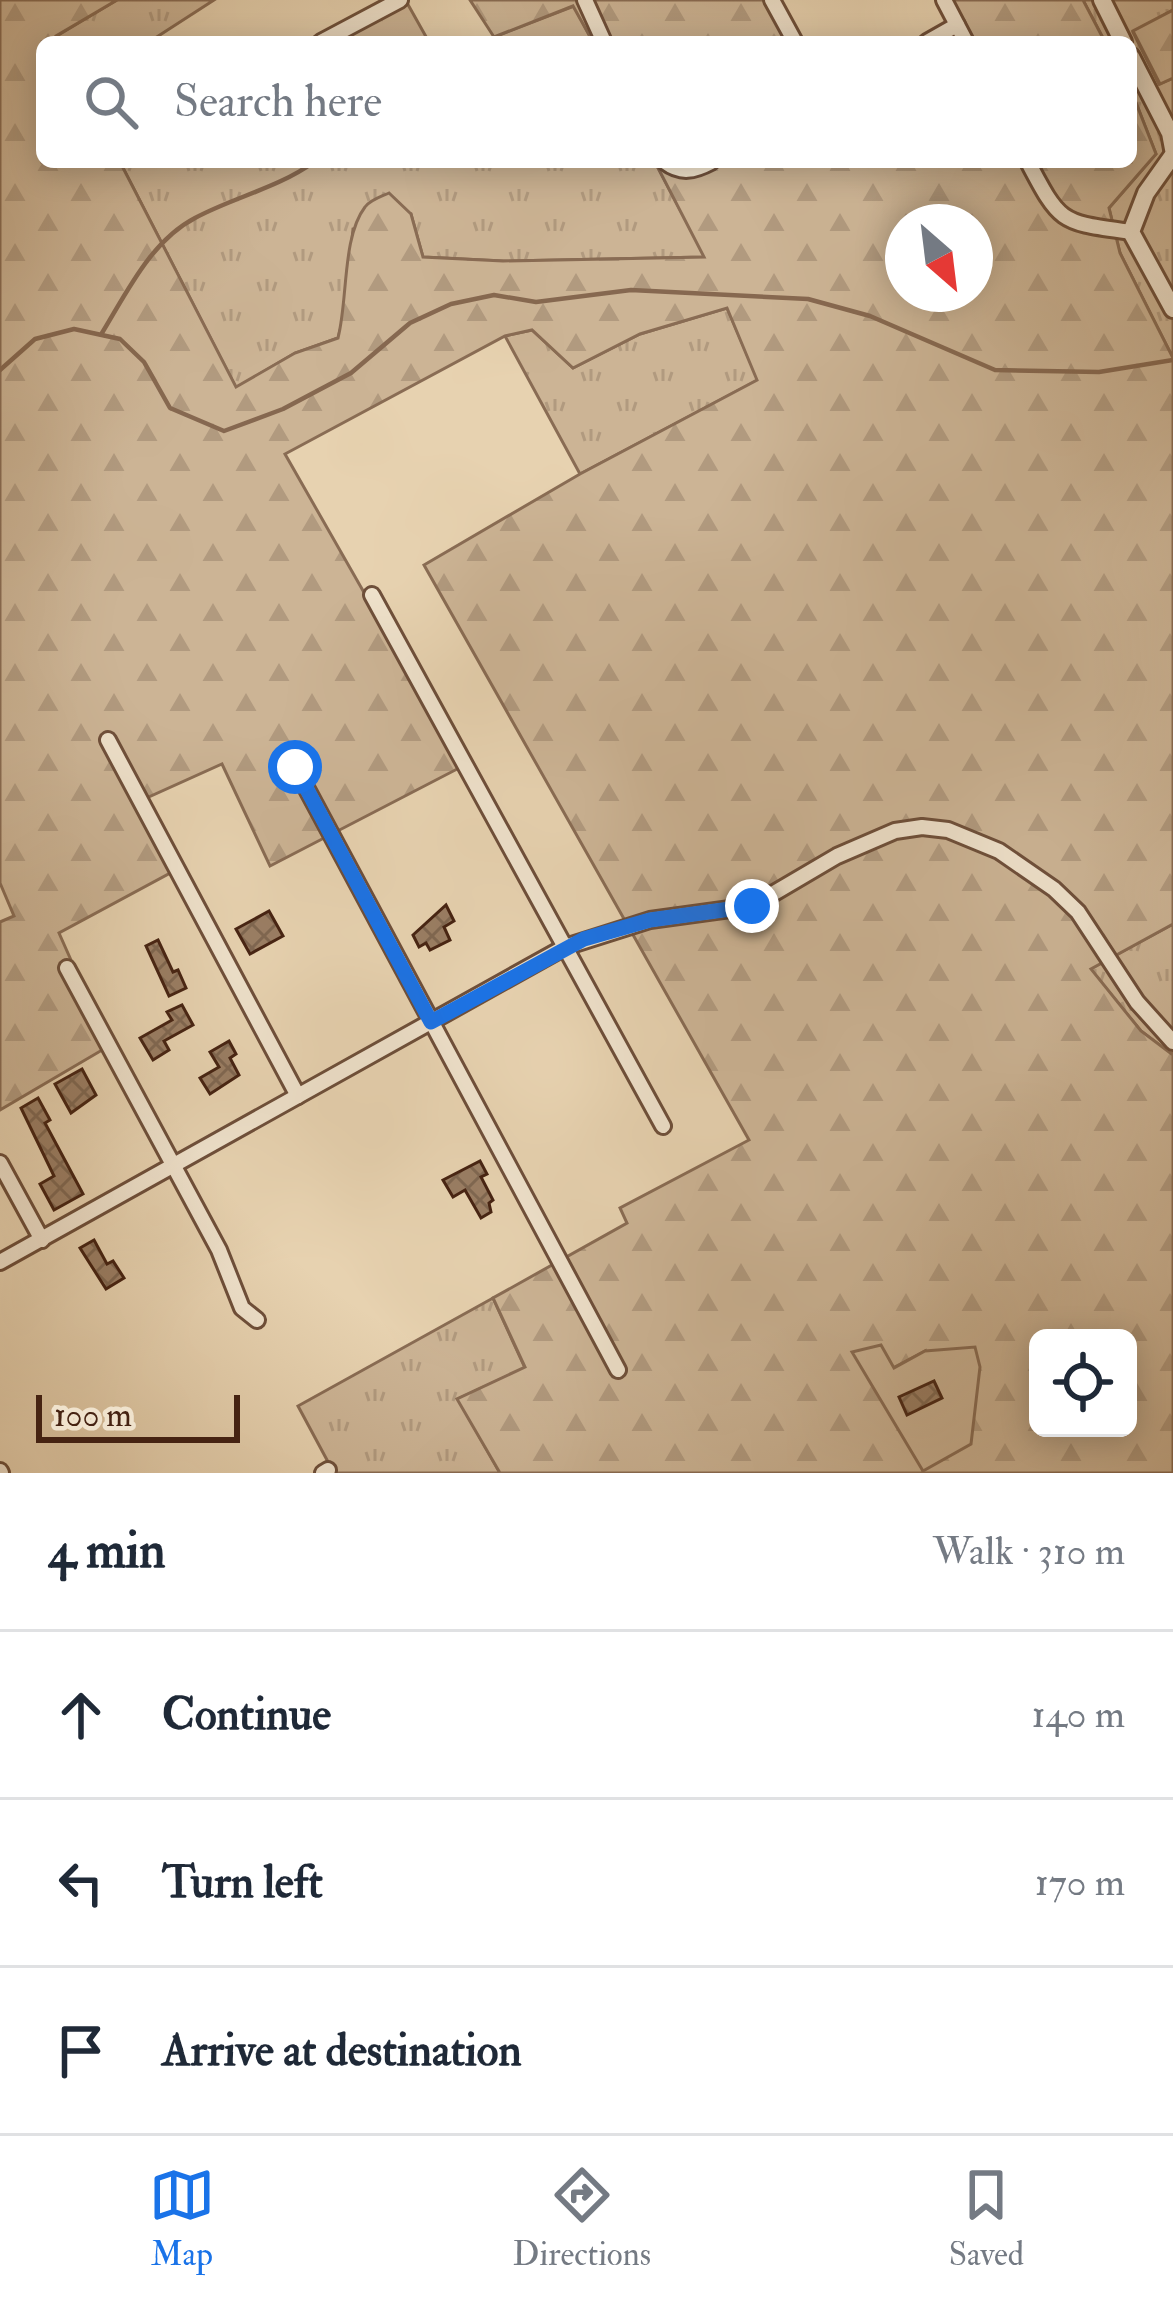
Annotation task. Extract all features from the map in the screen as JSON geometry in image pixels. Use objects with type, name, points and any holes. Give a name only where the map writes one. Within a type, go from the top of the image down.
[{"type":"street","points":[[332,36],[400,0]]},
{"type":"street","points":[[585,0],[601,36]]},
{"type":"street","points":[[772,0],[792,36]]},
{"type":"street","points":[[944,0],[963,36]]},
{"type":"street","points":[[1102,0],[1121,36]]},
{"type":"street","points":[[938,36],[957,26]]},
{"type":"street","points":[[1137,69],[1170,133],[1171,160],[1146,193],[1131,232],[1173,309]]},
{"type":"street","points":[[1031,168],[1052,209],[1065,220],[1131,232]]},
{"type":"street","points":[[372,595],[662,1126]]},
{"type":"street","points":[[109,740],[298,1096]]},
{"type":"street","points":[[295,767],[618,1370]]},
{"type":"street","points":[[0,1262],[565,947],[650,920],[752,906],[837,856],[895,831],[948,830],[999,851],[1054,889],[1078,912],[1137,1001],[1173,1042]]},
{"type":"street","points":[[67,968],[219,1250],[242,1308],[257,1319]]},
{"type":"street","points":[[0,1163],[42,1240]]},
{"type":"green space","points":[[0,0],[117,0],[56,36],[36,36],[36,168],[123,168],[236,387],[295,353],[338,338],[352,235],[365,207],[389,193],[411,214],[423,257],[503,261],[704,257],[658,168],[1137,168],[1137,105],[1156,154],[1109,208],[1120,253],[1173,358],[1173,924],[1091,969],[1141,1031],[1173,1055],[1173,1473],[500,1473],[457,1399],[525,1367],[493,1298],[627,1223],[620,1208],[749,1140],[424,565],[580,474],[757,380],[727,308],[640,334],[573,368],[532,330],[505,336],[285,454],[463,766],[270,866],[222,764],[140,801],[172,872],[59,933],[109,1046],[0,1110],[0,922],[14,916],[0,883]],"holes":[[[925,1351],[923,1471],[893,1368]]]},
{"type":"green space","points":[[117,0],[214,0],[158,36],[57,36]]},
{"type":"green space","points":[[470,0],[773,0],[793,36],[590,36],[573,6],[493,36]]},
{"type":"green space","points":[[951,0],[1083,0],[1102,36],[960,36],[967,32]]},
{"type":"green space","points":[[1083,0],[1173,0],[1173,10],[1133,32],[1135,36],[1102,36]]},
{"type":"green space","points":[[406,1],[426,36],[346,36]]},
{"type":"green space","points":[[574,6],[590,36],[497,36]]},
{"type":"green space","points":[[1173,10],[1173,78],[1160,84],[1133,31]]},
{"type":"green space","points":[[1137,40],[1159,84],[1173,78],[1173,358],[1120,253],[1109,208],[1156,154],[1137,105]]},
{"type":"green space","points":[[123,168],[658,168],[705,257],[503,261],[423,257],[411,214],[353,229],[338,338],[295,353],[236,388]]},
{"type":"green space","points":[[727,308],[758,380],[580,474],[505,336],[532,330],[573,368],[640,334]]},
{"type":"green space","points":[[1173,924],[1173,1055],[1141,1031],[1090,969]]},
{"type":"green space","points":[[493,1298],[525,1368],[458,1399],[500,1473],[334,1473],[298,1406]]},
{"type":"green space","points":[[881,1345],[894,1368],[925,1351],[975,1347],[980,1367],[971,1444],[923,1471],[852,1352]]},
{"type":"building","points":[[446,905],[454,921],[444,927],[450,940],[430,950],[426,943],[419,947],[413,935]]},
{"type":"building","points":[[269,911],[283,936],[250,954],[236,929]]},
{"type":"building","points":[[158,940],[186,988],[169,996],[146,946]]},
{"type":"building","points":[[182,1005],[193,1025],[164,1041],[169,1050],[153,1060],[140,1038],[172,1020],[167,1012]]},
{"type":"building","points":[[229,1041],[236,1054],[230,1058],[239,1075],[210,1094],[200,1078],[219,1067],[210,1052]]},
{"type":"building","points":[[82,1069],[96,1095],[71,1113],[55,1084]]},
{"type":"building","points":[[38,1098],[50,1120],[45,1123],[83,1194],[54,1210],[40,1184],[54,1176],[21,1108]]},
{"type":"building","points":[[480,1161],[487,1174],[481,1177],[493,1200],[491,1212],[481,1218],[465,1190],[453,1197],[443,1180]]},
{"type":"building","points":[[94,1240],[107,1264],[113,1261],[124,1278],[106,1289],[80,1248]]},
{"type":"building","points":[[934,1381],[942,1398],[907,1415],[899,1397]]},
{"type":"waterway","points":[[102,333],[141,269],[179,228],[304,168]]},
{"type":"waterway","points":[[0,370],[35,339],[74,329],[120,339],[144,362],[170,408],[224,431],[283,409],[351,373],[410,323],[451,304],[494,295],[536,302],[631,290],[808,299],[870,316],[995,370],[1099,372],[1173,360]]},
{"type":"route","points":[[295,767],[431,1022],[584,939],[650,920],[752,906]]}]
